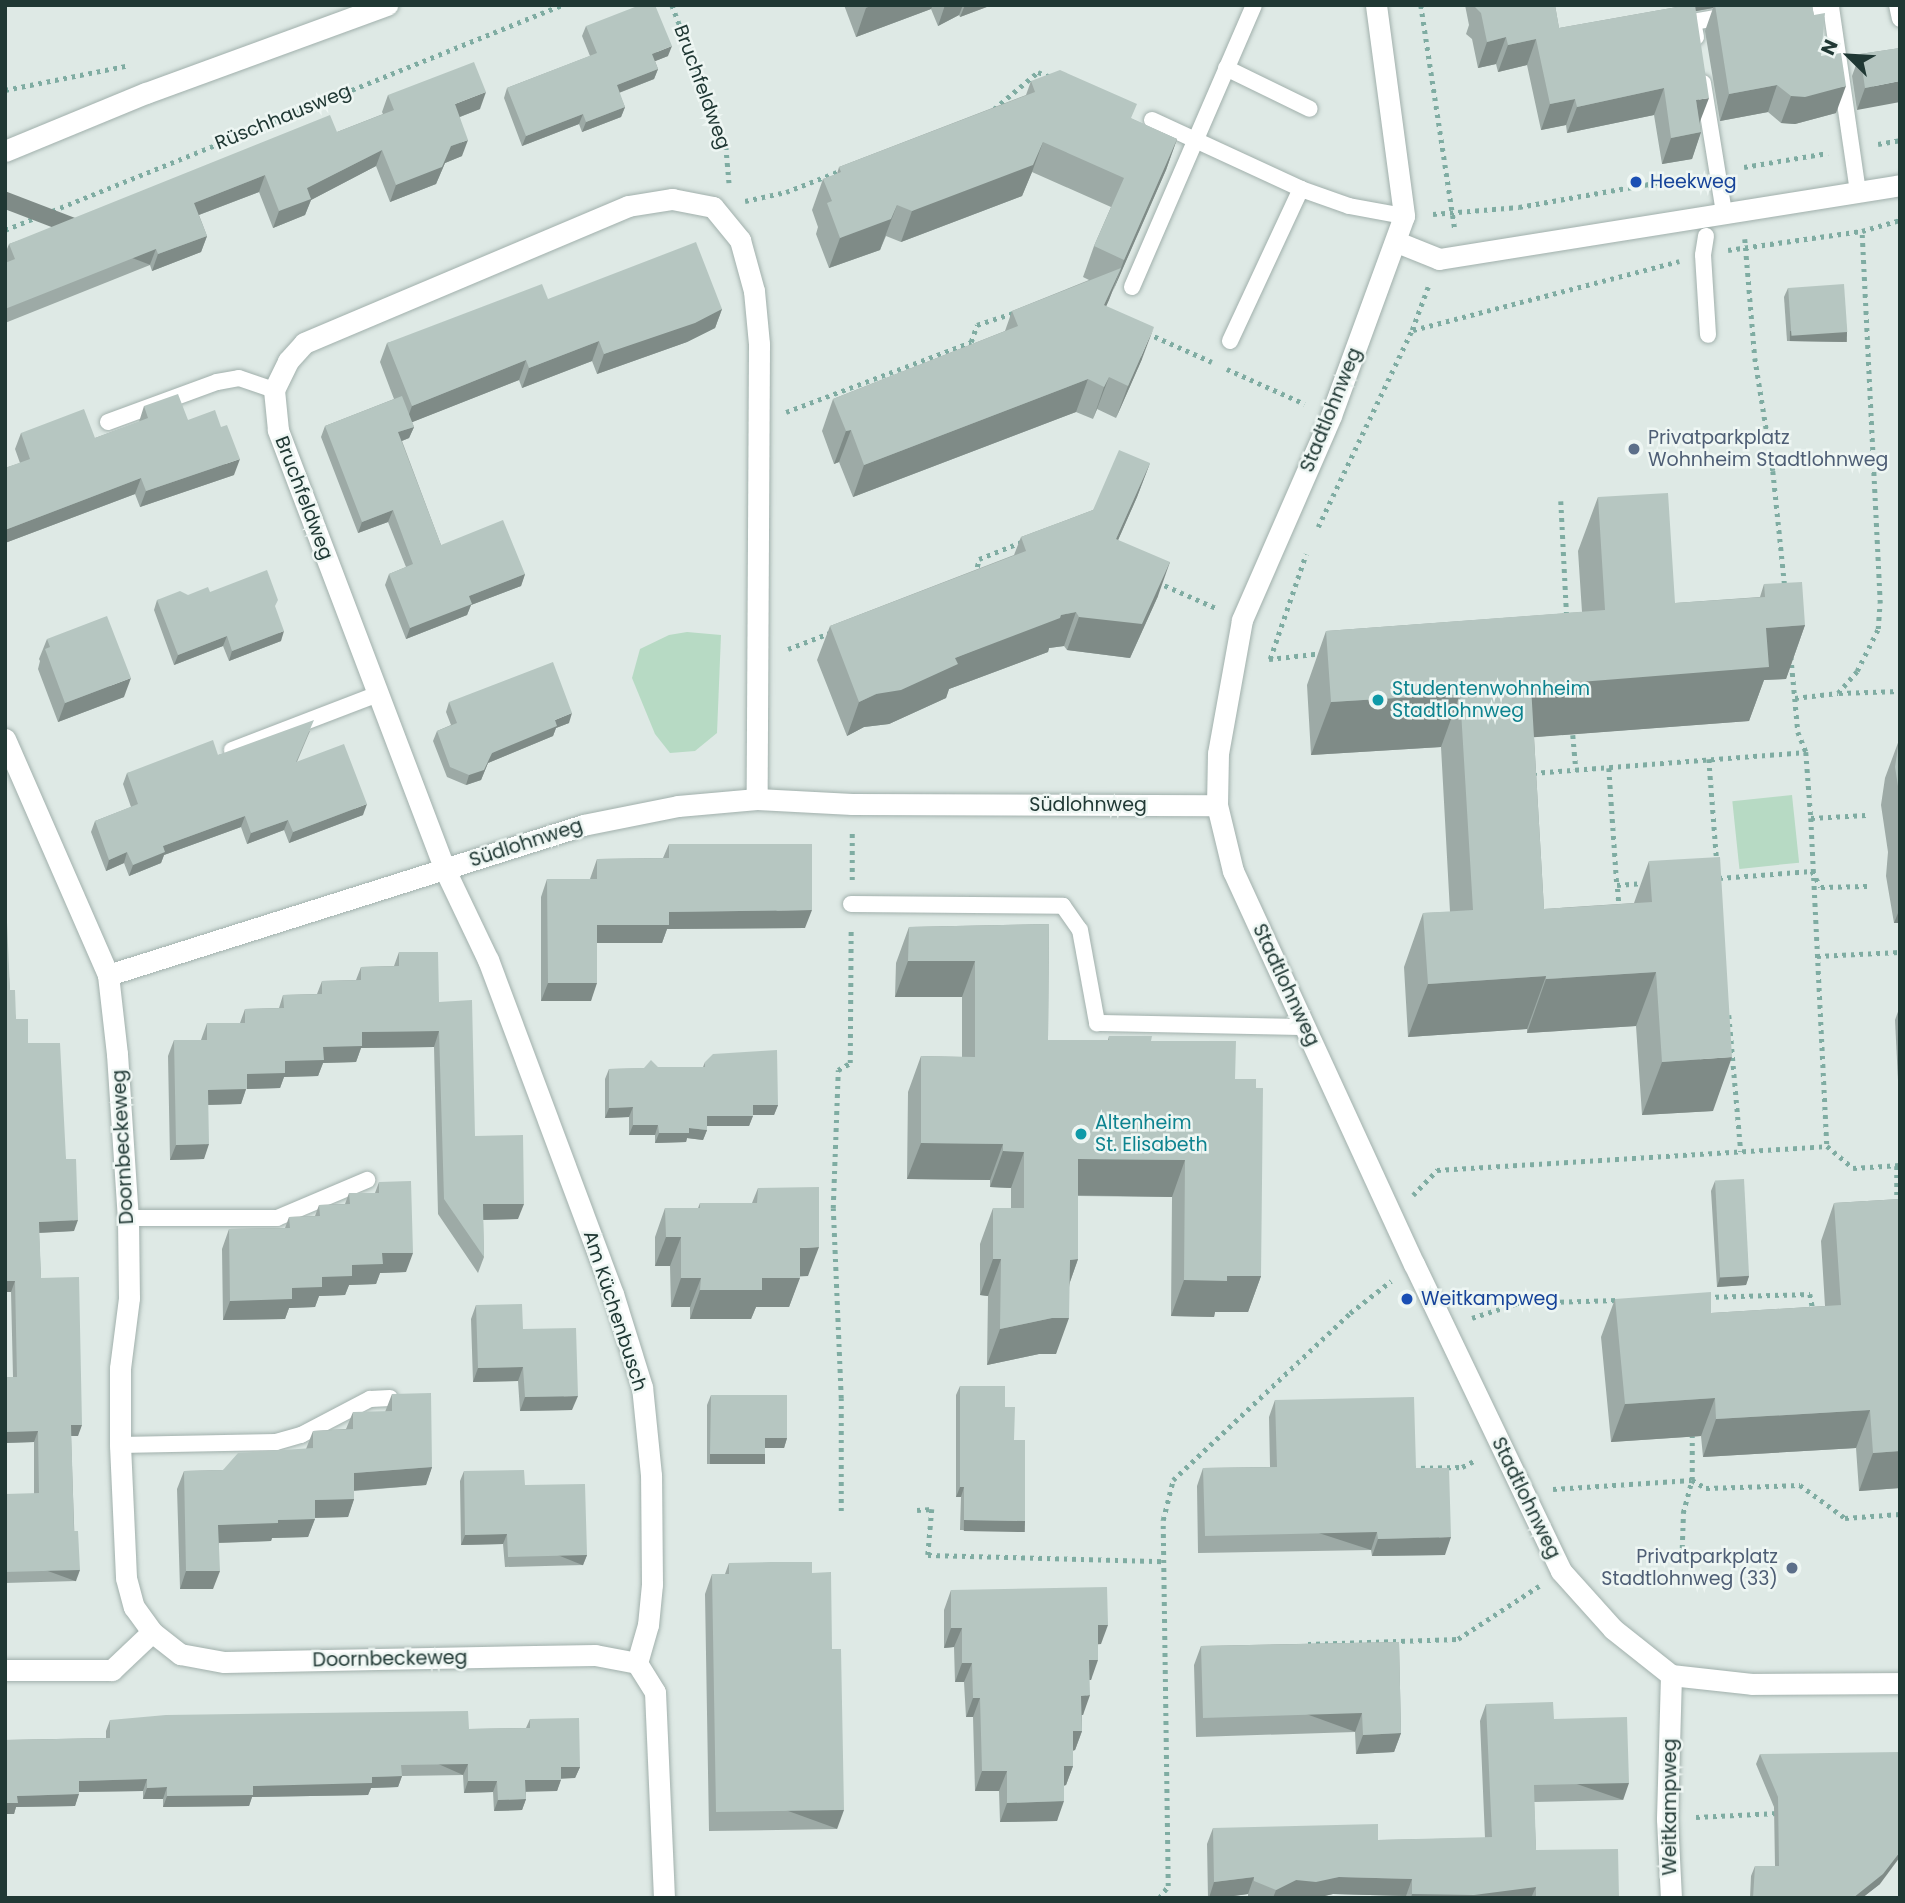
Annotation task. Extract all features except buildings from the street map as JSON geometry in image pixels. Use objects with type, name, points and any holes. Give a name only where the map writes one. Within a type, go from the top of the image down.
[{"type":"street","points":[[5,151],[146,93],[387,5]]},
{"type":"street","name":"Stadtlohnweg","points":[[1376,5],[1404,216],[1397,242],[1331,416],[1242,620],[1232,662],[1218,753],[1217,806],[1233,871],[1414,1264],[1561,1571],[1614,1629],[1671,1675]]},
{"type":"street","points":[[1397,242],[1438,259],[1900,186]]},
{"type":"street","points":[[274,390],[288,361],[304,343],[628,206],[671,199],[713,207],[740,240],[754,291],[759,344],[757,799]]},
{"type":"street","name":"Bruchfeldweg","points":[[274,390],[278,430],[445,870]]},
{"type":"street","points":[[5,739],[108,975]]},
{"type":"street","name":"Südlohnweg","points":[[108,975],[583,825],[678,806],[757,799],[852,804],[1217,806]]},
{"type":"street","name":"Am Küchenbusch","points":[[445,870],[492,973],[613,1294],[642,1387],[651,1475],[652,1584],[648,1625],[637,1664]]},
{"type":"street","name":"Doornbeckeweg","points":[[108,975],[117,1054],[128,1218],[128,1298],[120,1368],[120,1445],[126,1578],[134,1607],[152,1632],[180,1654],[224,1662],[595,1655],[637,1664]]},
{"type":"street","points":[[5,1671],[112,1670],[152,1632]]},
{"type":"street","points":[[637,1664],[655,1692],[664,1898]]},
{"type":"street","points":[[1671,1675],[1752,1684],[1900,1683]]},
{"type":"street","name":"Weitkampweg","points":[[1671,1675],[1667,1819],[1671,1898]]},
{"type":"lane","points":[[1132,287],[1254,5]]},
{"type":"lane","points":[[1897,5],[1900,19]]},
{"type":"lane","points":[[1806,12],[1831,8],[1858,191]]},
{"type":"lane","points":[[1732,211],[1719,172],[1693,22],[1740,14]]},
{"type":"lane","points":[[1226,68],[1310,108]]},
{"type":"lane","points":[[1152,120],[1301,189],[1349,206],[1404,216]]},
{"type":"lane","points":[[1230,341],[1301,189]]},
{"type":"lane","points":[[1706,236],[1703,255],[1709,335]]},
{"type":"lane","points":[[108,422],[217,382],[239,378],[274,390]]},
{"type":"lane","points":[[232,750],[378,694]]},
{"type":"lane","points":[[851,904],[1063,906],[1080,930],[1097,1023],[1305,1027]]},
{"type":"lane","points":[[128,1218],[277,1218],[368,1180]]},
{"type":"lane","points":[[120,1445],[276,1441],[301,1434],[370,1399],[390,1398]]},
{"type":"path","name":"Rüschhausweg","points":[[5,230],[562,5]]},
{"type":"path","name":"Bruchfeldweg","points":[[672,5],[726,146],[730,180],[713,207]]},
{"type":"path","points":[[5,90],[139,64]]},
{"type":"path","points":[[987,115],[1038,72],[1063,82]]},
{"type":"path","points":[[1404,216],[1519,207],[1900,140]]},
{"type":"path","points":[[713,207],[786,192],[849,168]]},
{"type":"path","points":[[1732,211],[1746,247],[1755,358],[1773,471],[1786,593]]},
{"type":"path","points":[[1412,330],[1703,255],[1862,231],[1900,220]]},
{"type":"path","points":[[1838,693],[1857,671],[1878,629],[1880,603],[1862,231]]},
{"type":"path","points":[[758,423],[971,342],[977,325],[1026,308]]},
{"type":"path","points":[[1139,329],[1331,416]]},
{"type":"path","points":[[1561,500],[1567,626]]},
{"type":"path","points":[[973,579],[979,559],[1034,536]]},
{"type":"path","points":[[1156,581],[1242,620]]},
{"type":"path","points":[[757,660],[834,631]]},
{"type":"path","points":[[1790,646],[1797,732],[1807,752],[1827,1146]]},
{"type":"path","points":[[1232,662],[1331,652]]},
{"type":"path","points":[[1795,698],[1838,693],[1900,691]]},
{"type":"path","points":[[1573,735],[1576,769]]},
{"type":"path","points":[[1533,785],[1532,772],[1807,752]]},
{"type":"path","points":[[1709,759],[1719,891]]},
{"type":"path","points":[[1609,768],[1620,922]]},
{"type":"path","points":[[841,1511],[841,1398],[833,1208],[838,1070],[850,1063],[852,804]]},
{"type":"path","points":[[1811,818],[1866,815]]},
{"type":"path","points":[[1705,879],[1812,871]]},
{"type":"path","points":[[1812,871],[1821,887],[1867,886]]},
{"type":"path","points":[[1617,885],[1655,882]]},
{"type":"path","points":[[1817,956],[1900,952]]},
{"type":"path","points":[[1728,1001],[1741,1151]]},
{"type":"path","points":[[1393,1216],[1437,1170],[1827,1146],[1853,1168],[1898,1165],[1897,1213]]},
{"type":"path","points":[[1159,1898],[1168,1886],[1163,1520],[1173,1479],[1350,1313],[1414,1264]]},
{"type":"path","points":[[1699,1297],[1810,1294],[1811,1310],[1824,1310]]},
{"type":"path","points":[[1444,1327],[1518,1303],[1629,1299]]},
{"type":"path","points":[[1691,1566],[1682,1548],[1683,1513],[1692,1480],[1692,1431]]},
{"type":"path","points":[[1408,1468],[1462,1467],[1502,1447]]},
{"type":"path","points":[[1522,1491],[1692,1480],[1706,1488],[1800,1485],[1846,1518],[1900,1514]]},
{"type":"path","points":[[916,1510],[932,1509],[928,1555],[1164,1561]]},
{"type":"path","points":[[1306,1644],[1458,1639],[1561,1571]]},
{"type":"path","points":[[1667,1819],[1783,1813]]},
{"type":"green space","points":[[687,632],[721,635],[717,733],[695,751],[670,753],[655,734],[632,678],[640,649],[669,635]]},
{"type":"green space","points":[[1792,795],[1799,863],[1739,869],[1732,801]]},
{"type":"place","name":"Heekweg","points":[[1636,182]]},
{"type":"place","name":"Privatparkplatz Wohnheim Stadtlohnweg","points":[[1634,449]]},
{"type":"place","name":"Studentenwohnheim Stadtlohnweg","points":[[1378,700]]},
{"type":"place","name":"Altenheim St. Elisabeth","points":[[1081,1134]]},
{"type":"place","name":"Weitkampweg","points":[[1407,1299]]},
{"type":"place","name":"Privatparkplatz Stadtlohnweg (33)","points":[[1792,1568]]}]
